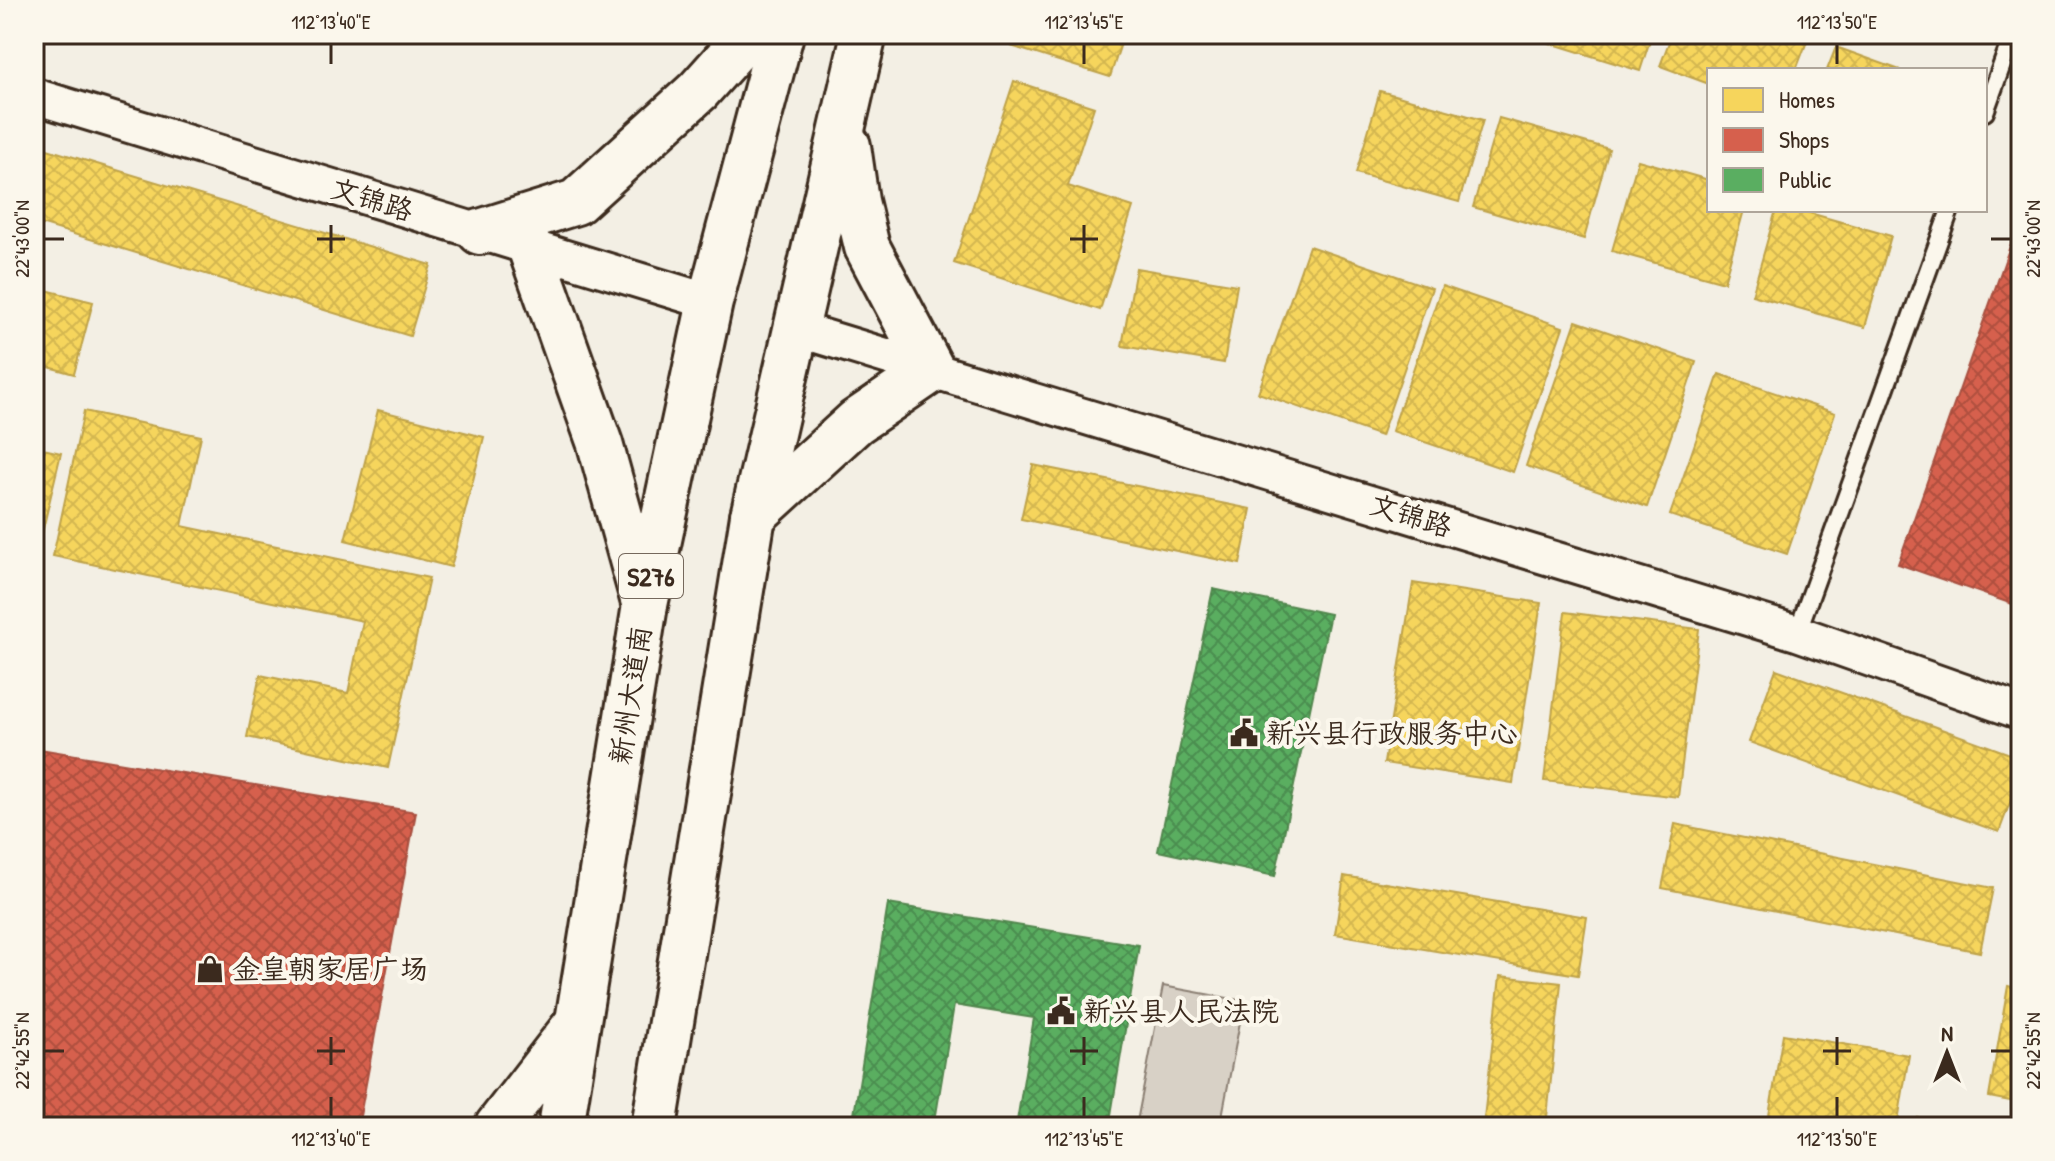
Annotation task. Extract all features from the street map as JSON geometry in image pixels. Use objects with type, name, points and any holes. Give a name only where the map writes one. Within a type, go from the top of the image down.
[{"type":"main road","points":[[480,232],[576,202],[698,91],[749,34]]},
{"type":"main road","name":"新州大道南","points":[[561,1127],[645,605],[710,302],[781,34]]},
{"type":"main road","points":[[662,1115],[753,516],[864,34]]},
{"type":"main road","points":[[753,516],[856,422],[932,370],[867,247],[856,201],[844,119]]},
{"type":"main road","points":[[530,247],[600,444],[645,605]]},
{"type":"main road","points":[[497,1127],[578,1022]]},
{"type":"street","name":"文锦路","points":[[34,96],[710,302]]},
{"type":"street","name":"文锦路","points":[[797,329],[1797,633],[2021,712]]},
{"type":"lane","points":[[1987,106],[2013,34]]},
{"type":"lane","points":[[1797,633],[1949,212]]},
{"type":"shaded area","points":[[1163,986],[1244,1001],[1220,1127],[1136,1127]]},
{"type":"building: Homes","points":[[1015,34],[1124,34],[1110,77],[1011,46]]},
{"type":"building: Homes","points":[[1521,34],[1652,34],[1640,71]]},
{"type":"building: Homes","points":[[1672,34],[1809,36],[1797,68],[1707,68],[1707,83],[1660,66]]},
{"type":"building: Homes","points":[[1836,47],[1894,68],[1828,68]]},
{"type":"building: Homes","points":[[1014,81],[1094,107],[1068,186],[1133,207],[1100,310],[954,263]]},
{"type":"building: Homes","points":[[1380,91],[1483,120],[1459,202],[1356,173]]},
{"type":"building: Homes","points":[[1499,118],[1609,149],[1584,239],[1473,207]]},
{"type":"building: Homes","points":[[34,145],[431,265],[410,336],[34,222]]},
{"type":"building: Homes","points":[[1638,160],[1707,179],[1707,212],[1743,212],[1724,282],[1612,251]]},
{"type":"building: Homes","points":[[1775,212],[1806,212],[1891,236],[1865,327],[1752,295]]},
{"type":"building: Homes","points":[[1309,246],[1432,288],[1381,436],[1258,393]]},
{"type":"building: Homes","points":[[1136,268],[1237,285],[1224,363],[1122,346]]},
{"type":"building: Homes","points":[[1442,286],[1563,327],[1513,472],[1392,431]]},
{"type":"building: Homes","points":[[34,287],[93,302],[74,374],[34,363]]},
{"type":"building: Homes","points":[[1576,321],[1696,362],[1647,507],[1526,466]]},
{"type":"building: Homes","points":[[1719,374],[1835,413],[1787,554],[1670,515]]},
{"type":"building: Homes","points":[[378,410],[484,437],[451,567],[345,540]]},
{"type":"building: Homes","points":[[84,411],[201,436],[182,526],[429,578],[388,768],[247,737],[260,675],[348,693],[363,621],[53,556]]},
{"type":"building: Homes","points":[[34,447],[61,453],[34,567]]},
{"type":"building: Homes","points":[[1033,465],[1251,509],[1240,564],[1021,519]]},
{"type":"building: Homes","points":[[1413,583],[1541,603],[1513,783],[1384,763]]},
{"type":"building: Homes","points":[[1565,612],[1699,629],[1678,797],[1544,781]]},
{"type":"building: Homes","points":[[1776,669],[2021,758],[2021,773],[1999,832],[1749,742]]},
{"type":"building: Homes","points":[[1675,824],[1993,888],[1980,952],[1662,888]]},
{"type":"building: Homes","points":[[1344,876],[1587,917],[1578,975],[1335,934]]},
{"type":"building: Homes","points":[[1500,976],[1561,983],[1546,1127],[1483,1127]]},
{"type":"building: Homes","points":[[2008,986],[2021,989],[2021,1103],[1989,1097]]},
{"type":"building: Homes","points":[[1783,1034],[1909,1055],[1897,1127],[1767,1127]]},
{"type":"building: Homes","points":[[1274,1118],[1329,1127],[1273,1127]]},
{"type":"building: Homes","points":[[1918,1118],[1973,1127],[1917,1127]]},
{"type":"building: Shops","points":[[2021,215],[2021,607],[1898,564]]},
{"type":"building: Shops","name":"金皇朝家居广场","points":[[34,748],[416,812],[358,1127],[34,1127]]},
{"type":"building: Public","name":"新兴县行政服务中心","points":[[1213,589],[1330,614],[1275,876],[1158,851]]},
{"type":"building: Public","name":"新兴县人民法院","points":[[888,904],[1139,945],[1109,1127],[1016,1127],[1034,1018],[954,1005],[934,1127],[852,1127]]},
{"type":"place","name":"新兴县行政服务中心","points":[[1244,733]]},
{"type":"place","name":"金皇朝家居广场","points":[[210,969]]},
{"type":"place","name":"新兴县人民法院","points":[[1061,1011]]}]
